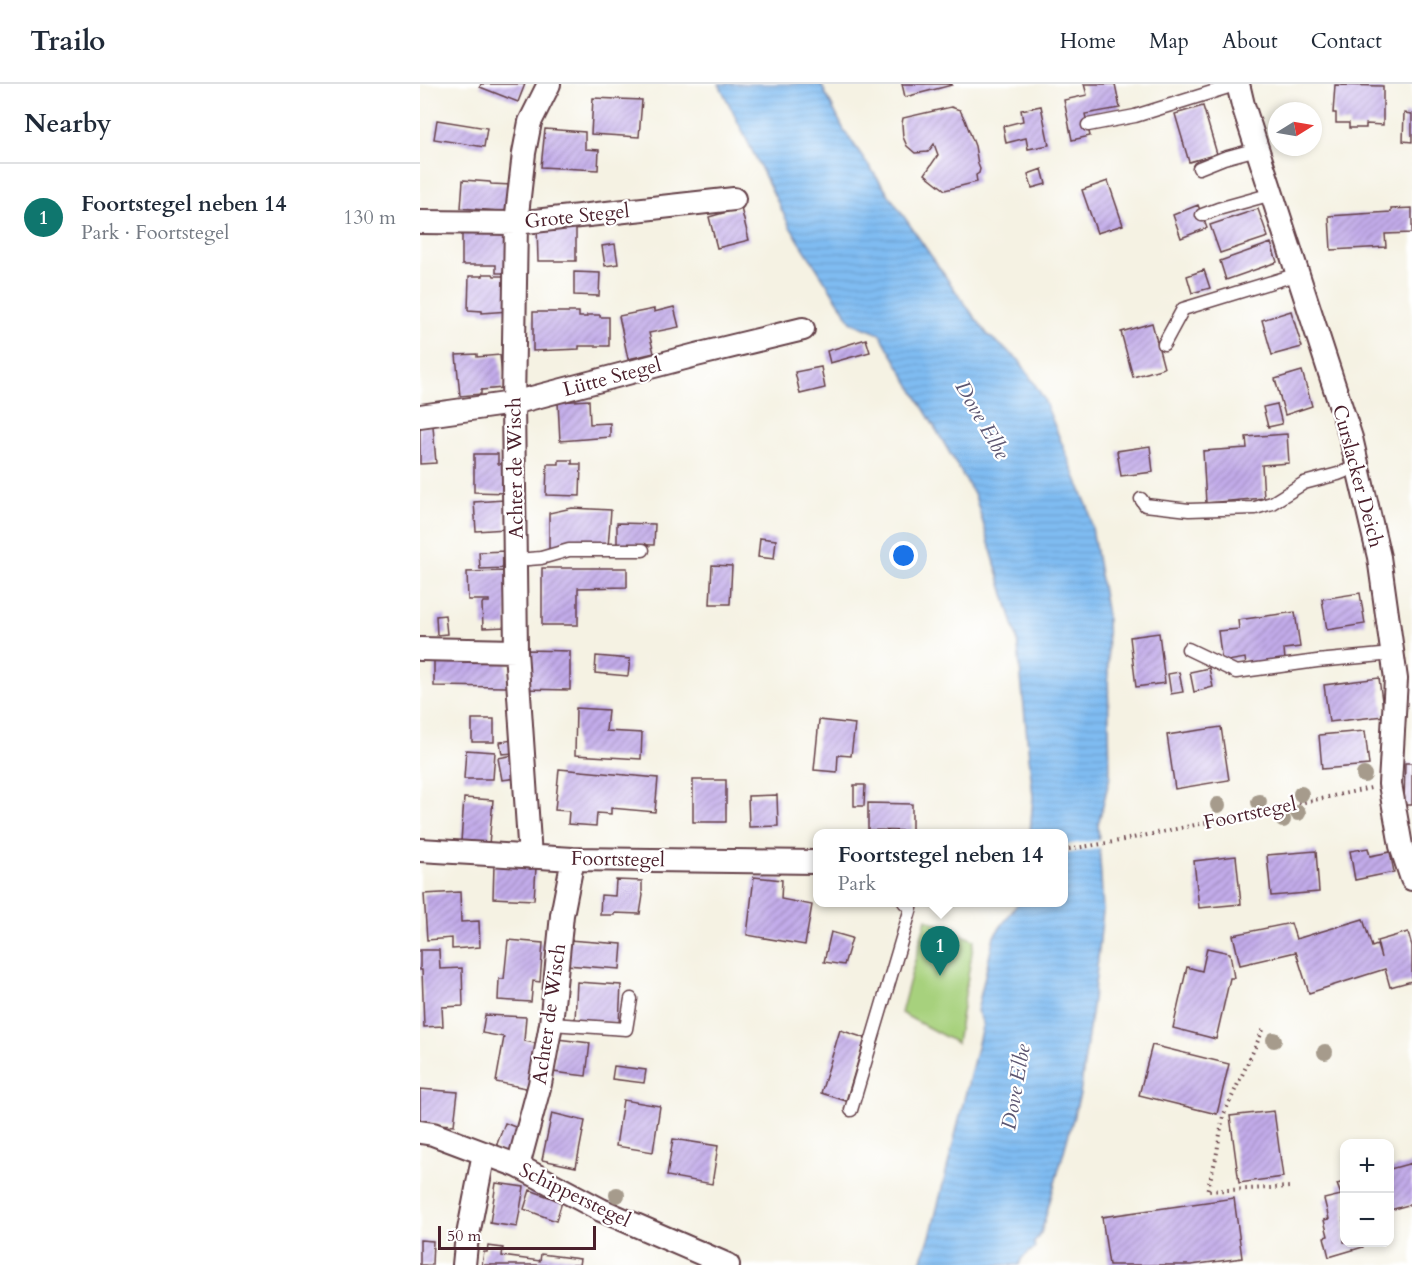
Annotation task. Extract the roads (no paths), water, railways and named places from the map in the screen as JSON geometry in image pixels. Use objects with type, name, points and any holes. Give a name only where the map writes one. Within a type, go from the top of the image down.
[{"type":"street","name":"Achter de Wisch","points":[[530,857],[516,651],[513,403],[516,222],[530,122],[549,84]]},
{"type":"street","name":"Curslacker Deich","points":[[1238,84],[1351,438],[1379,556],[1393,654],[1404,679],[1390,784],[1401,846],[1412,879]]},
{"type":"street","name":"Grote Stegel","points":[[420,222],[516,222],[734,199]]},
{"type":"street","name":"Lütte Stegel","points":[[420,416],[513,403],[803,329]]},
{"type":"street","points":[[420,649],[516,651]]},
{"type":"street","name":"Foortstegel","points":[[420,850],[573,860],[813,862]]},
{"type":"street","name":"Achter de Wisch","points":[[518,1166],[540,1084],[551,1024],[562,915],[573,860]]},
{"type":"street","name":"Schipperstegel","points":[[420,1132],[433,1134],[518,1166],[602,1210],[728,1265]]},
{"type":"street","points":[[464,1265],[484,1153]]},
{"type":"lane","points":[[1088,126],[1135,116],[1238,84]]},
{"type":"lane","points":[[1199,168],[1257,149]]},
{"type":"lane","points":[[1202,215],[1272,194]]},
{"type":"lane","points":[[1164,344],[1183,309],[1298,274]]},
{"type":"lane","points":[[1141,499],[1145,505],[1170,509],[1255,508],[1272,503],[1304,483],[1358,466]]},
{"type":"lane","points":[[516,560],[541,558],[569,550],[643,550]]},
{"type":"lane","points":[[1188,649],[1236,672],[1393,654]]},
{"type":"lane","points":[[851,1110],[910,907]]},
{"type":"lane","points":[[551,1024],[626,1029],[631,999]]},
{"type":"water","name":"Dove Elbe","points":[[719,84],[821,84],[844,130],[959,296],[988,335],[1019,360],[1043,397],[1089,510],[1107,615],[1110,777],[1098,825],[1103,911],[1080,1094],[1041,1233],[1034,1243],[1035,1248],[1022,1258],[1019,1265],[920,1265],[931,1233],[983,1023],[977,1011],[994,936],[1015,907],[1068,907],[1068,829],[1030,829],[1033,797],[1017,638],[975,496],[880,334],[852,323],[790,227]]},
{"type":"place","name":"Foortstegel neben 14","points":[[940,976]]}]
